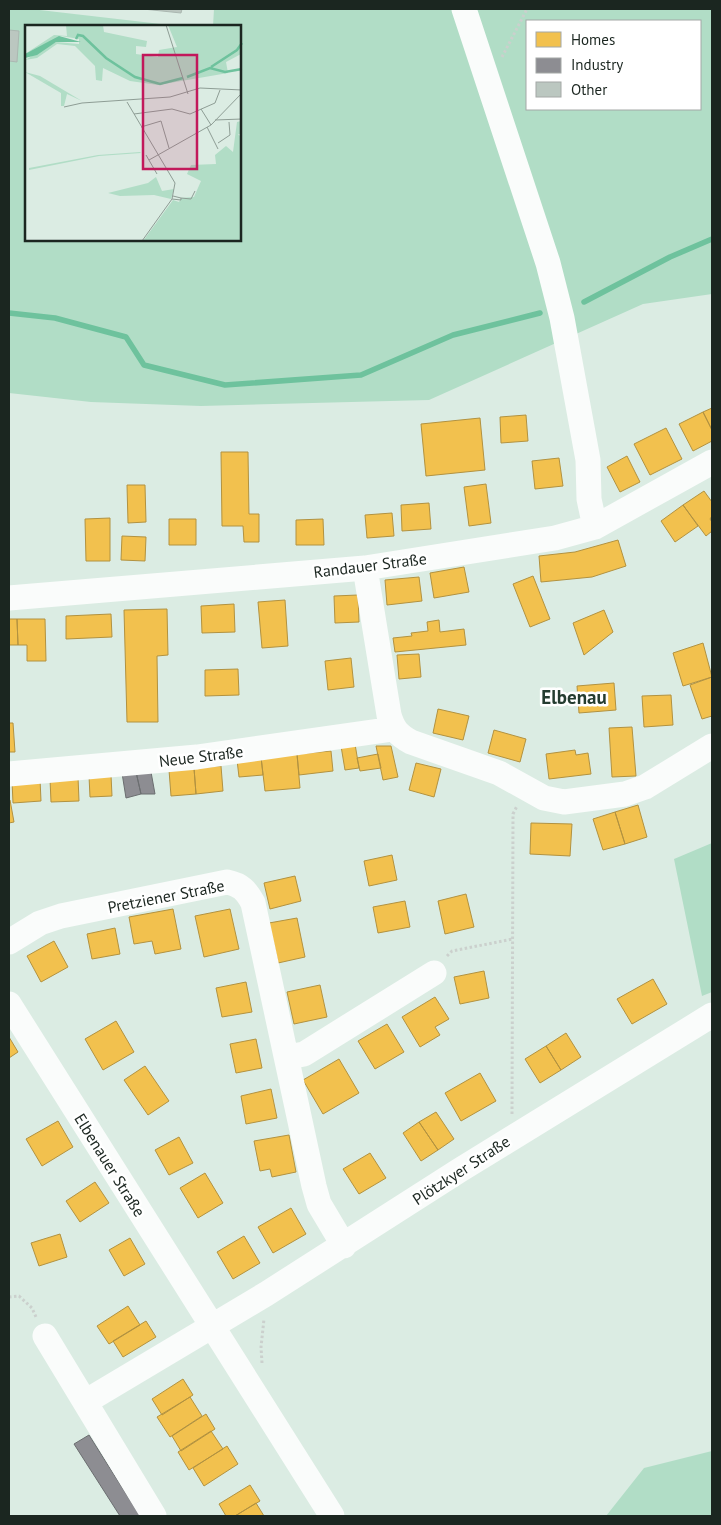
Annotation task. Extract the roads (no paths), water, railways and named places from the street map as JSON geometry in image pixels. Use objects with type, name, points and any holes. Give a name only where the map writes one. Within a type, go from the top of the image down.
[{"type":"street","points":[[464,9],[536,223],[559,306],[588,460],[590,499],[595,528]]},
{"type":"street","name":"Randauer Straße","points":[[9,598],[365,568],[555,538],[595,528],[712,462]]},
{"type":"street","points":[[365,568],[393,729],[400,736],[411,742],[499,773],[544,798],[564,802],[624,794],[645,787],[712,746]]},
{"type":"street","name":"Neue Straße","points":[[9,774],[197,757],[393,729]]},
{"type":"street","name":"Pretziener Straße","points":[[9,942],[40,923],[61,916],[227,882],[238,884],[247,891],[253,902],[288,1057],[314,1186],[323,1212],[344,1246]]},
{"type":"street","points":[[288,1057],[304,1054],[434,973]]},
{"type":"street","name":"Elbenauer Straße","points":[[9,1004],[332,1516]]},
{"type":"street","name":"Plötzkyer Straße","points":[[211,1326],[344,1246],[517,1134],[712,1015]]},
{"type":"street","points":[[85,1402],[211,1326]]},
{"type":"street","points":[[45,1336],[154,1516]]},
{"type":"waterway","points":[[584,302],[670,257],[712,239]]},
{"type":"waterway","points":[[9,313],[55,318],[126,337],[144,365],[225,385],[361,375],[453,335],[540,313]]},
{"type":"district","name":"Elbenau","points":[[574,697]]}]
